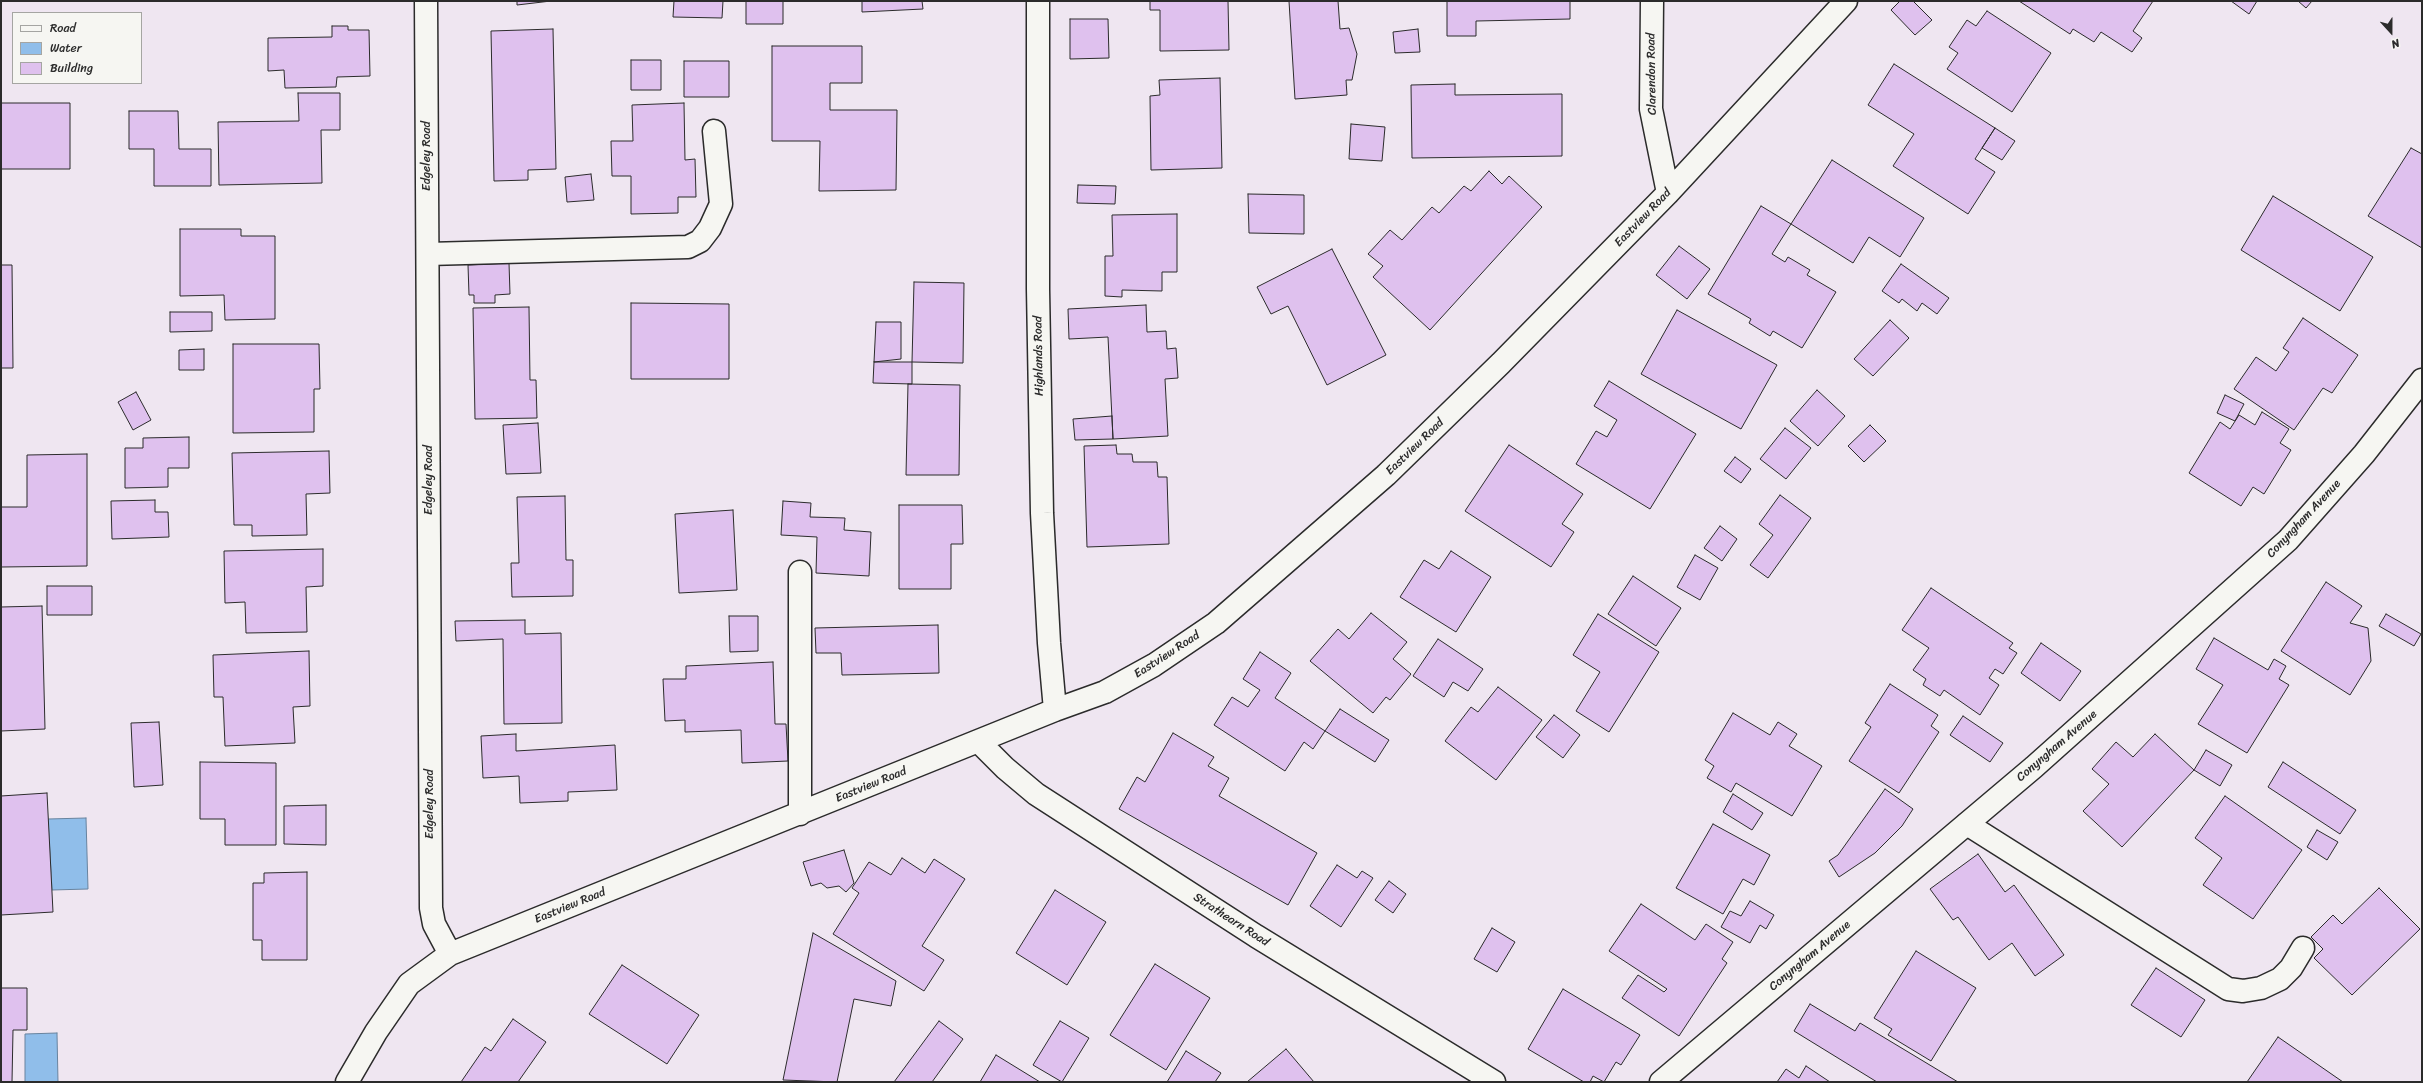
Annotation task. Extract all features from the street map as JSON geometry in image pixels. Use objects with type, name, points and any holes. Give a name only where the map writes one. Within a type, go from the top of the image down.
[{"type":"street","name":"Edgeley Road","points":[[426,1],[431,908],[434,924],[450,954]]},
{"type":"street","name":"Highlands Road","points":[[1038,1],[1038,289],[1042,506],[1049,643],[1055,710]]},
{"type":"street","name":"Clarendon Road","points":[[1652,1],[1651,109],[1668,193]]},
{"type":"street","name":"Eastview Road","points":[[347,1082],[376,1032],[409,984],[450,954],[979,742],[1055,710],[1105,692],[1154,665],[1216,623],[1386,475],[1501,363],[1668,193],[1846,1]]},
{"type":"street","points":[[428,254],[688,246],[700,241],[710,228],[721,204],[714,131]]},
{"type":"street","name":"Conyngham Avenue","points":[[1661,1082],[2040,762],[2288,540],[2364,454],[2422,380]]},
{"type":"street","points":[[800,572],[800,814]]},
{"type":"street","name":"Strathearn Road","points":[[979,742],[1005,768],[1036,794],[1256,936],[1494,1082]]},
{"type":"street","points":[[1967,824],[2228,989],[2243,991],[2261,988],[2280,979],[2291,968],[2303,948]]},
{"type":"water","points":[[86,818],[88,889],[52,890],[48,819]]},
{"type":"water","points":[[57,1033],[58,1082],[25,1082],[25,1034]]},
{"type":"building","points":[[517,1],[551,1],[517,5]]},
{"type":"building","points":[[674,1],[723,1],[722,18],[673,17]]},
{"type":"building","points":[[746,1],[783,1],[783,24],[746,24]]},
{"type":"building","points":[[862,1],[922,1],[923,9],[862,12]]},
{"type":"building","points":[[1150,1],[1228,1],[1229,50],[1160,51],[1160,10],[1150,10]]},
{"type":"building","points":[[1289,1],[1338,1],[1340,29],[1349,28],[1357,54],[1352,80],[1346,80],[1347,95],[1295,99]]},
{"type":"building","points":[[1447,1],[1570,1],[1570,19],[1476,21],[1476,36],[1447,36]]},
{"type":"building","points":[[1900,1],[1913,1],[1932,20],[1915,35],[1891,10]]},
{"type":"building","points":[[2019,1],[2153,1],[2133,31],[2142,38],[2132,52],[2101,32],[2094,42],[2073,29],[2070,34]]},
{"type":"building","points":[[2231,1],[2257,1],[2249,14]]},
{"type":"building","points":[[2298,1],[2312,1],[2306,8]]},
{"type":"building","points":[[1987,11],[2051,53],[2012,112],[1947,69],[1958,53],[1949,47],[1967,20],[1976,26]]},
{"type":"building","points":[[1070,19],[1108,19],[1109,58],[1070,59]]},
{"type":"building","points":[[332,26],[348,26],[348,30],[369,30],[370,76],[337,77],[336,87],[285,88],[284,70],[268,71],[268,38],[332,37]]},
{"type":"building","points":[[553,29],[556,169],[528,170],[528,180],[494,181],[491,31]]},
{"type":"building","points":[[1418,29],[1420,52],[1395,53],[1393,32]]},
{"type":"building","points":[[772,46],[862,46],[862,83],[830,83],[830,110],[897,110],[896,190],[819,191],[820,141],[772,141]]},
{"type":"building","points":[[631,60],[661,60],[661,90],[631,90]]},
{"type":"building","points":[[684,61],[729,61],[729,97],[684,97]]},
{"type":"building","points":[[1894,64],[1995,128],[1975,159],[1995,172],[1968,214],[1893,166],[1914,134],[1868,105]]},
{"type":"building","points":[[1220,78],[1222,168],[1151,170],[1150,96],[1160,95],[1159,80]]},
{"type":"building","points":[[1455,84],[1455,95],[1562,94],[1562,156],[1412,158],[1411,85]]},
{"type":"building","points":[[298,93],[340,93],[340,130],[321,130],[322,183],[219,185],[218,122],[299,121]]},
{"type":"building","points":[[1,103],[70,103],[70,169],[1,169]]},
{"type":"building","points":[[684,103],[685,160],[695,159],[696,197],[678,197],[678,213],[631,214],[631,176],[612,176],[611,141],[633,141],[632,105]]},
{"type":"building","points":[[129,111],[178,111],[179,149],[211,149],[211,186],[154,186],[154,149],[129,149]]},
{"type":"building","points":[[1351,124],[1385,127],[1382,161],[1349,159]]},
{"type":"building","points":[[1995,128],[2015,141],[2002,160],[1982,148]]},
{"type":"building","points":[[2411,148],[2422,154],[2422,248],[2368,216]]},
{"type":"building","points":[[1832,160],[1924,218],[1900,257],[1869,237],[1853,263],[1791,224]]},
{"type":"building","points":[[1489,171],[1502,184],[1509,176],[1542,207],[1430,330],[1373,277],[1383,266],[1368,254],[1390,230],[1402,240],[1432,207],[1439,213],[1464,186],[1471,191]]},
{"type":"building","points":[[591,174],[594,200],[567,202],[565,177]]},
{"type":"building","points":[[1078,185],[1116,186],[1115,204],[1077,203]]},
{"type":"building","points":[[1248,194],[1304,195],[1304,234],[1249,233]]},
{"type":"building","points":[[2273,196],[2373,257],[2340,311],[2241,250]]},
{"type":"building","points":[[1761,206],[1791,224],[1772,254],[1785,262],[1788,257],[1810,270],[1807,275],[1836,292],[1802,348],[1773,331],[1770,336],[1749,323],[1751,319],[1708,294]]},
{"type":"building","points":[[1177,214],[1177,272],[1162,272],[1162,291],[1122,290],[1122,297],[1105,296],[1105,256],[1113,256],[1112,215]]},
{"type":"building","points":[[180,229],[241,229],[241,236],[275,236],[275,319],[225,320],[224,295],[180,296]]},
{"type":"building","points":[[1679,246],[1710,269],[1687,299],[1656,275]]},
{"type":"building","points":[[1332,249],[1386,355],[1327,385],[1288,306],[1271,314],[1257,287]]},
{"type":"building","points":[[509,263],[510,294],[495,295],[495,303],[474,303],[474,295],[469,295],[468,265]]},
{"type":"building","points":[[1901,264],[1949,298],[1937,314],[1922,303],[1917,311],[1902,299],[1899,303],[1882,291]]},
{"type":"building","points":[[1,265],[12,265],[13,368],[1,368]]},
{"type":"building","points":[[914,282],[964,283],[963,363],[912,362]]},
{"type":"building","points":[[631,303],[729,304],[729,379],[631,379]]},
{"type":"building","points":[[1146,305],[1147,332],[1166,331],[1167,349],[1176,348],[1178,378],[1165,379],[1168,436],[1113,439],[1108,337],[1069,339],[1068,309]]},
{"type":"building","points":[[529,307],[530,380],[536,380],[537,418],[475,419],[473,308]]},
{"type":"building","points":[[1677,310],[1777,365],[1741,429],[1641,374]]},
{"type":"building","points":[[170,312],[212,312],[212,331],[170,332]]},
{"type":"building","points":[[2303,318],[2358,355],[2332,393],[2323,388],[2294,430],[2234,389],[2256,357],[2276,371],[2289,352],[2283,348]]},
{"type":"building","points":[[1890,320],[1909,338],[1873,376],[1854,359]]},
{"type":"building","points":[[876,322],[901,322],[901,359],[874,362]]},
{"type":"building","points":[[233,344],[319,344],[320,389],[314,389],[314,432],[233,433]]},
{"type":"building","points":[[204,349],[204,370],[179,370],[179,350]]},
{"type":"building","points":[[874,362],[912,362],[912,384],[873,383]]},
{"type":"building","points":[[1609,381],[1696,434],[1650,509],[1576,464],[1596,431],[1607,437],[1617,420],[1594,406]]},
{"type":"building","points":[[908,384],[960,385],[959,475],[906,475]]},
{"type":"building","points":[[1817,390],[1845,416],[1818,446],[1790,421]]},
{"type":"building","points":[[136,392],[151,420],[133,430],[118,402]]},
{"type":"building","points":[[2225,395],[2244,404],[2235,421],[2217,413]]},
{"type":"building","points":[[2262,412],[2289,429],[2280,443],[2291,450],[2264,494],[2253,487],[2241,506],[2189,473],[2220,422],[2230,429],[2239,415],[2255,425]]},
{"type":"building","points":[[1112,416],[1113,439],[1075,440],[1073,419]]},
{"type":"building","points":[[538,423],[541,473],[506,474],[503,425]]},
{"type":"building","points":[[1870,425],[1886,441],[1864,462],[1848,446]]},
{"type":"building","points":[[1785,428],[1811,448],[1786,479],[1760,459]]},
{"type":"building","points":[[189,437],[189,468],[168,468],[168,487],[125,488],[125,448],[143,448],[143,438]]},
{"type":"building","points":[[1116,445],[1117,454],[1132,454],[1133,462],[1157,462],[1158,477],[1167,477],[1169,544],[1087,547],[1084,446]]},
{"type":"building","points":[[1509,445],[1583,494],[1562,524],[1574,532],[1551,567],[1465,511]]},
{"type":"building","points":[[329,451],[330,493],[306,494],[307,535],[252,536],[252,525],[234,525],[232,453]]},
{"type":"building","points":[[87,454],[87,566],[1,567],[1,507],[27,507],[27,455]]},
{"type":"building","points":[[1735,457],[1751,469],[1741,483],[1724,471]]},
{"type":"building","points":[[1780,495],[1811,518],[1768,578],[1750,565],[1773,535],[1759,524]]},
{"type":"building","points":[[565,496],[566,560],[573,560],[573,596],[512,597],[511,563],[519,563],[517,497]]},
{"type":"building","points":[[155,500],[155,512],[168,512],[169,537],[112,539],[111,501]]},
{"type":"building","points":[[783,501],[811,503],[810,517],[845,518],[844,530],[871,532],[869,576],[816,573],[817,537],[781,535]]},
{"type":"building","points":[[899,505],[962,505],[963,544],[951,544],[951,589],[899,589]]},
{"type":"building","points":[[733,510],[737,590],[679,593],[675,514]]},
{"type":"building","points":[[1720,526],[1737,539],[1722,561],[1704,548]]},
{"type":"building","points":[[323,549],[323,586],[306,587],[307,632],[246,633],[245,602],[225,603],[224,551]]},
{"type":"building","points":[[1451,551],[1491,577],[1456,632],[1400,597],[1424,560],[1439,569]]},
{"type":"building","points":[[1695,555],[1718,568],[1700,600],[1677,587]]},
{"type":"building","points":[[1633,576],[1681,608],[1656,646],[1608,614]]},
{"type":"building","points":[[2326,582],[2362,606],[2350,623],[2368,628],[2371,661],[2350,695],[2281,651]]},
{"type":"building","points":[[47,586],[92,586],[92,615],[47,615]]},
{"type":"building","points":[[1931,588],[2013,643],[2009,648],[2017,653],[2003,674],[1995,669],[1989,678],[1999,685],[1980,715],[1944,690],[1940,696],[1923,685],[1926,679],[1913,670],[1929,648],[1902,630]]},
{"type":"building","points":[[42,606],[45,729],[1,731],[1,607]]},
{"type":"building","points":[[1371,613],[1407,642],[1393,659],[1411,674],[1390,700],[1386,697],[1373,713],[1310,661],[1338,629],[1349,639]]},
{"type":"building","points":[[1598,614],[1659,652],[1609,732],[1576,711],[1600,672],[1573,655]]},
{"type":"building","points":[[2386,614],[2421,634],[2414,646],[2379,626]]},
{"type":"building","points":[[729,616],[758,616],[758,651],[730,652]]},
{"type":"building","points":[[525,620],[525,634],[561,633],[562,723],[504,724],[503,639],[456,641],[455,621]]},
{"type":"building","points":[[938,625],[939,673],[842,675],[841,653],[816,653],[815,628]]},
{"type":"building","points":[[2214,638],[2268,670],[2274,659],[2286,666],[2279,679],[2289,685],[2247,753],[2198,724],[2223,685],[2196,669]]},
{"type":"building","points":[[1438,639],[1483,669],[1468,691],[1453,682],[1444,697],[1413,676]]},
{"type":"building","points":[[2041,643],[2081,671],[2060,701],[2021,673]]},
{"type":"building","points":[[309,651],[310,706],[293,707],[295,743],[225,746],[223,697],[214,697],[213,655]]},
{"type":"building","points":[[1260,652],[1291,673],[1275,698],[1325,731],[1313,749],[1304,742],[1285,771],[1214,725],[1232,697],[1248,707],[1260,690],[1243,679]]},
{"type":"building","points":[[773,662],[775,724],[786,724],[788,761],[742,763],[741,730],[685,732],[685,720],[665,721],[663,679],[686,679],[686,666]]},
{"type":"building","points":[[1890,684],[1938,715],[1931,726],[1939,732],[1899,793],[1849,761],[1871,727],[1865,723]]},
{"type":"building","points":[[1498,687],[1542,720],[1496,780],[1445,741],[1471,707],[1478,712]]},
{"type":"building","points":[[1340,709],[1389,740],[1375,762],[1325,731]]},
{"type":"building","points":[[1733,713],[1770,735],[1778,722],[1797,734],[1789,746],[1822,766],[1792,816],[1736,783],[1731,792],[1707,778],[1714,766],[1705,760]]},
{"type":"building","points":[[1554,715],[1580,735],[1563,758],[1536,737]]},
{"type":"building","points":[[1963,716],[2003,743],[1990,762],[1950,735]]},
{"type":"building","points":[[159,722],[163,785],[134,787],[131,723]]},
{"type":"building","points":[[1173,733],[1214,757],[1208,766],[1229,778],[1219,796],[1317,853],[1288,905],[1119,809],[1137,777],[1145,782]]},
{"type":"building","points":[[516,734],[516,751],[615,745],[617,790],[568,792],[568,801],[520,803],[519,776],[483,778],[481,736]]},
{"type":"building","points":[[2155,734],[2194,770],[2122,847],[2083,811],[2109,784],[2092,769],[2116,742],[2133,757]]},
{"type":"building","points":[[2206,750],[2232,765],[2220,786],[2194,770]]},
{"type":"building","points":[[200,762],[276,763],[276,845],[225,845],[225,819],[200,819]]},
{"type":"building","points":[[2283,762],[2356,810],[2340,834],[2268,787]]},
{"type":"building","points":[[1885,789],[1913,809],[1902,826],[1875,853],[1839,877],[1829,861],[1838,855]]},
{"type":"building","points":[[47,793],[53,912],[1,915],[1,796]]},
{"type":"building","points":[[1733,794],[1763,813],[1752,830],[1723,812]]},
{"type":"building","points":[[2225,796],[2302,850],[2253,919],[2203,885],[2222,858],[2195,838]]},
{"type":"building","points":[[326,805],[326,845],[284,844],[284,806]]},
{"type":"building","points":[[1713,824],[1770,855],[1754,885],[1743,879],[1723,914],[1676,888]]},
{"type":"building","points":[[2317,830],[2338,842],[2327,860],[2307,847]]},
{"type":"building","points":[[844,850],[854,883],[846,892],[839,886],[827,888],[821,883],[811,886],[803,862]]},
{"type":"building","points":[[1978,854],[2005,892],[2014,885],[2064,955],[2035,976],[2012,943],[1989,960],[1958,917],[1953,920],[1930,889]]},
{"type":"building","points":[[902,858],[925,873],[934,859],[965,879],[922,946],[944,960],[924,991],[833,934],[859,893],[852,888],[869,862],[891,875]]},
{"type":"building","points":[[1337,865],[1357,878],[1362,871],[1373,878],[1341,927],[1310,906]]},
{"type":"building","points":[[307,872],[307,960],[262,960],[262,940],[253,940],[253,883],[264,883],[264,873]]},
{"type":"building","points":[[1389,881],[1406,894],[1393,913],[1375,900]]},
{"type":"building","points":[[2379,888],[2420,929],[2352,995],[2314,958],[2323,949],[2311,937],[2333,915],[2342,924]]},
{"type":"building","points":[[1055,890],[1106,922],[1067,985],[1016,953]]},
{"type":"building","points":[[1750,901],[1774,915],[1766,929],[1760,925],[1750,943],[1721,927],[1730,911],[1741,916]]},
{"type":"building","points":[[1641,904],[1695,940],[1706,924],[1733,942],[1722,959],[1727,963],[1679,1036],[1622,998],[1638,975],[1664,992],[1667,989],[1609,951]]},
{"type":"building","points":[[1492,928],[1515,942],[1497,972],[1474,959]]},
{"type":"building","points":[[813,933],[896,981],[891,1006],[854,999],[837,1082],[783,1080]]},
{"type":"building","points":[[1916,951],[1976,988],[1931,1061],[1888,1035],[1892,1029],[1874,1018]]},
{"type":"building","points":[[1155,964],[1210,998],[1166,1070],[1110,1035]]},
{"type":"building","points":[[622,965],[699,1015],[667,1064],[589,1014]]},
{"type":"building","points":[[2156,968],[2205,1000],[2181,1037],[2131,1005]]},
{"type":"building","points":[[1,988],[27,988],[27,1030],[13,1030],[12,1082],[1,1082]]},
{"type":"building","points":[[1563,989],[1640,1035],[1621,1065],[1616,1062],[1604,1082],[1593,1076],[1590,1082],[1584,1082],[1528,1049]]},
{"type":"building","points":[[1810,1004],[1855,1031],[1860,1023],[1958,1082],[1877,1082],[1794,1031]]},
{"type":"building","points":[[513,1019],[546,1042],[518,1082],[461,1082],[485,1047],[491,1051]]},
{"type":"building","points":[[939,1021],[963,1039],[932,1082],[894,1082]]},
{"type":"building","points":[[1060,1021],[1089,1038],[1062,1082],[1033,1065]]},
{"type":"building","points":[[2278,1037],[2343,1082],[2247,1082]]},
{"type":"building","points":[[1286,1049],[1314,1082],[1247,1082]]},
{"type":"building","points":[[1186,1051],[1221,1073],[1215,1082],[1167,1082]]},
{"type":"building","points":[[996,1055],[1040,1082],[980,1082]]},
{"type":"building","points":[[1806,1066],[1830,1082],[1777,1082],[1786,1069],[1799,1078]]}]
